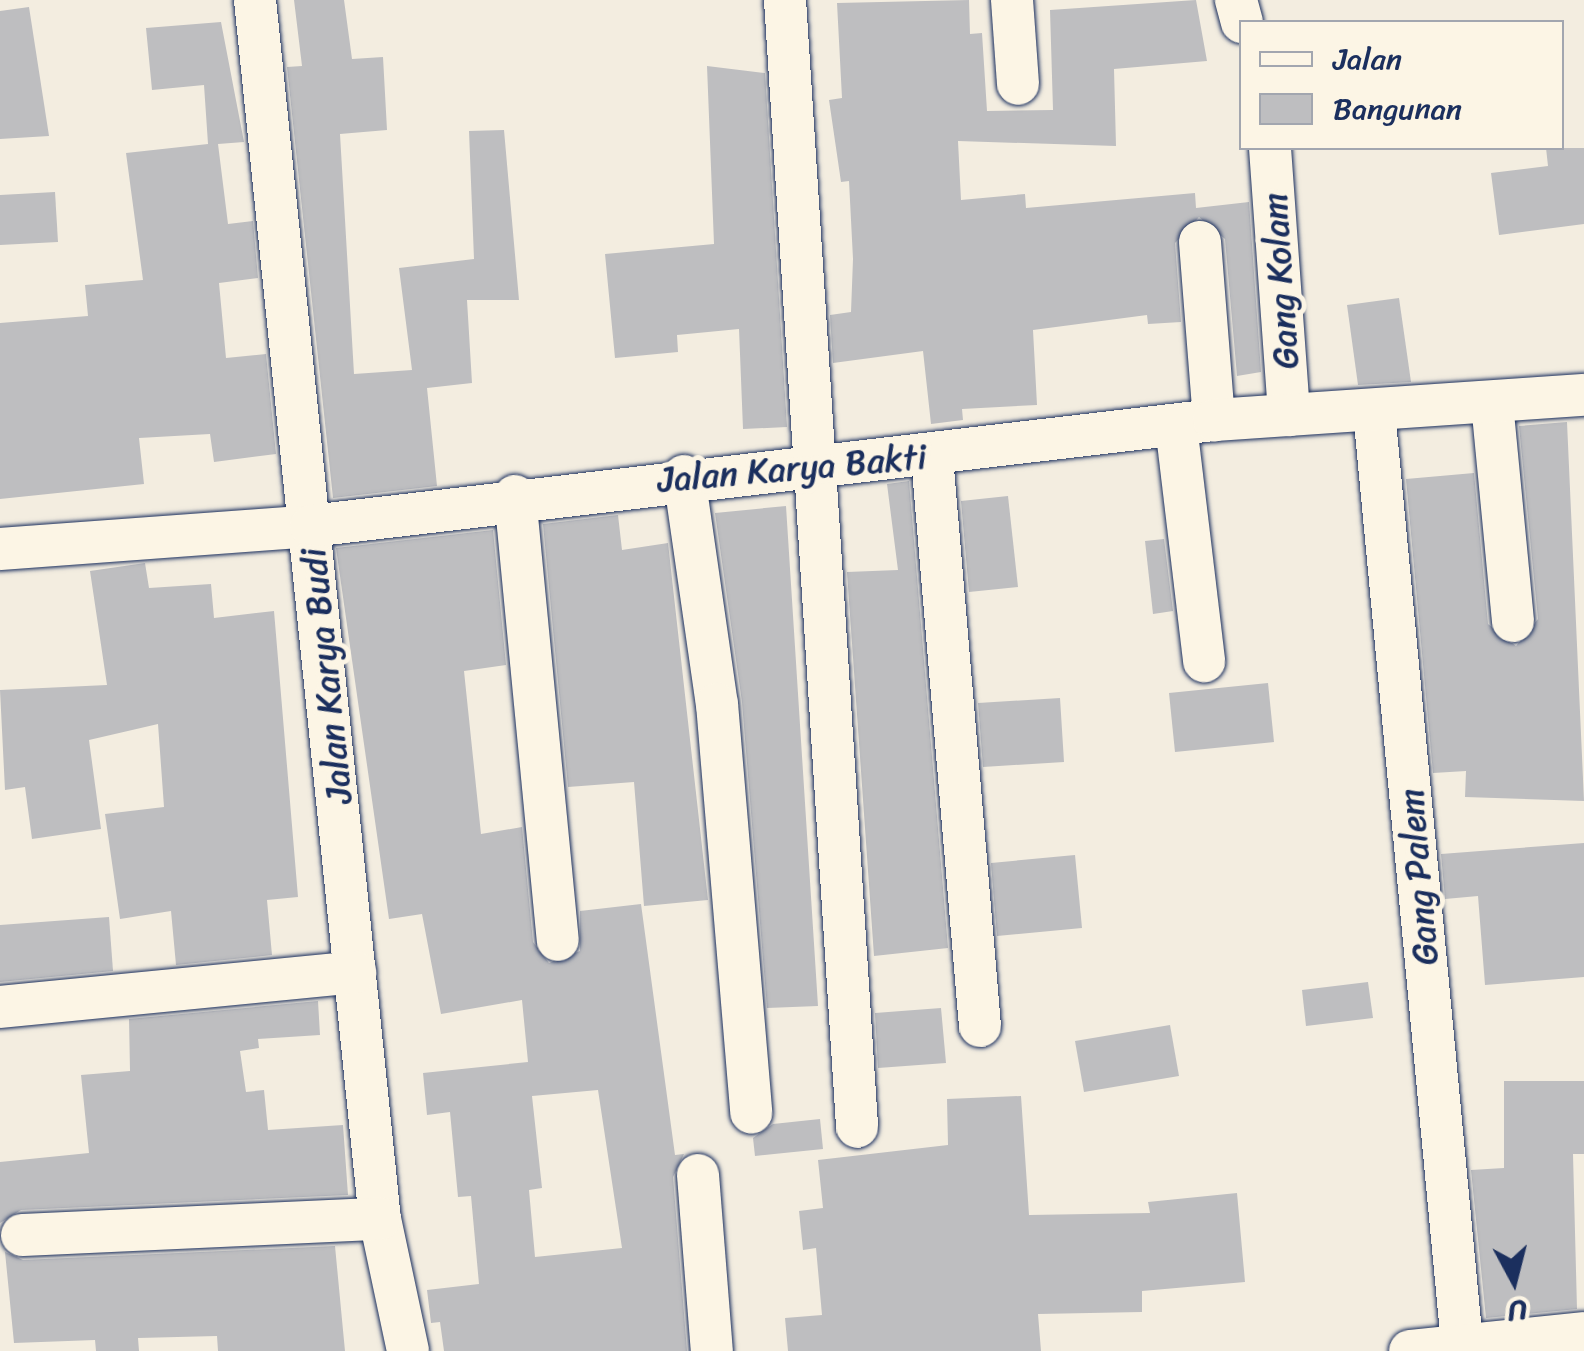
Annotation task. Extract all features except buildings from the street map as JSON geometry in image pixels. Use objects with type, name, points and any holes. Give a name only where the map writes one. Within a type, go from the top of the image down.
[{"type":"street","name":"Jalan Karya Budi","points":[[255,0],[380,1219],[408,1351]]},
{"type":"street","points":[[785,0],[857,1127]]},
{"type":"street","points":[[1012,0],[1018,84]]},
{"type":"street","name":"Gang Kolam","points":[[1270,150],[1290,415]]},
{"type":"street","points":[[1200,242],[1195,423],[1204,661]]},
{"type":"street","name":"Jalan Karya Bakti","points":[[0,549],[311,526],[684,476],[817,461],[932,457],[1195,423],[1584,395]]},
{"type":"street","points":[[1492,403],[1512,621]]},
{"type":"street","name":"Gang Palem","points":[[1374,411],[1462,1343]]},
{"type":"street","points":[[932,457],[980,1026]]},
{"type":"street","points":[[684,476],[717,704],[751,1113]]},
{"type":"street","points":[[516,496],[558,940]]},
{"type":"street","points":[[0,1007],[355,972]]},
{"type":"street","points":[[698,1176],[712,1351]]},
{"type":"street","points":[[22,1235],[380,1219]]},
{"type":"street","points":[[1412,1351],[1584,1333]]}]
